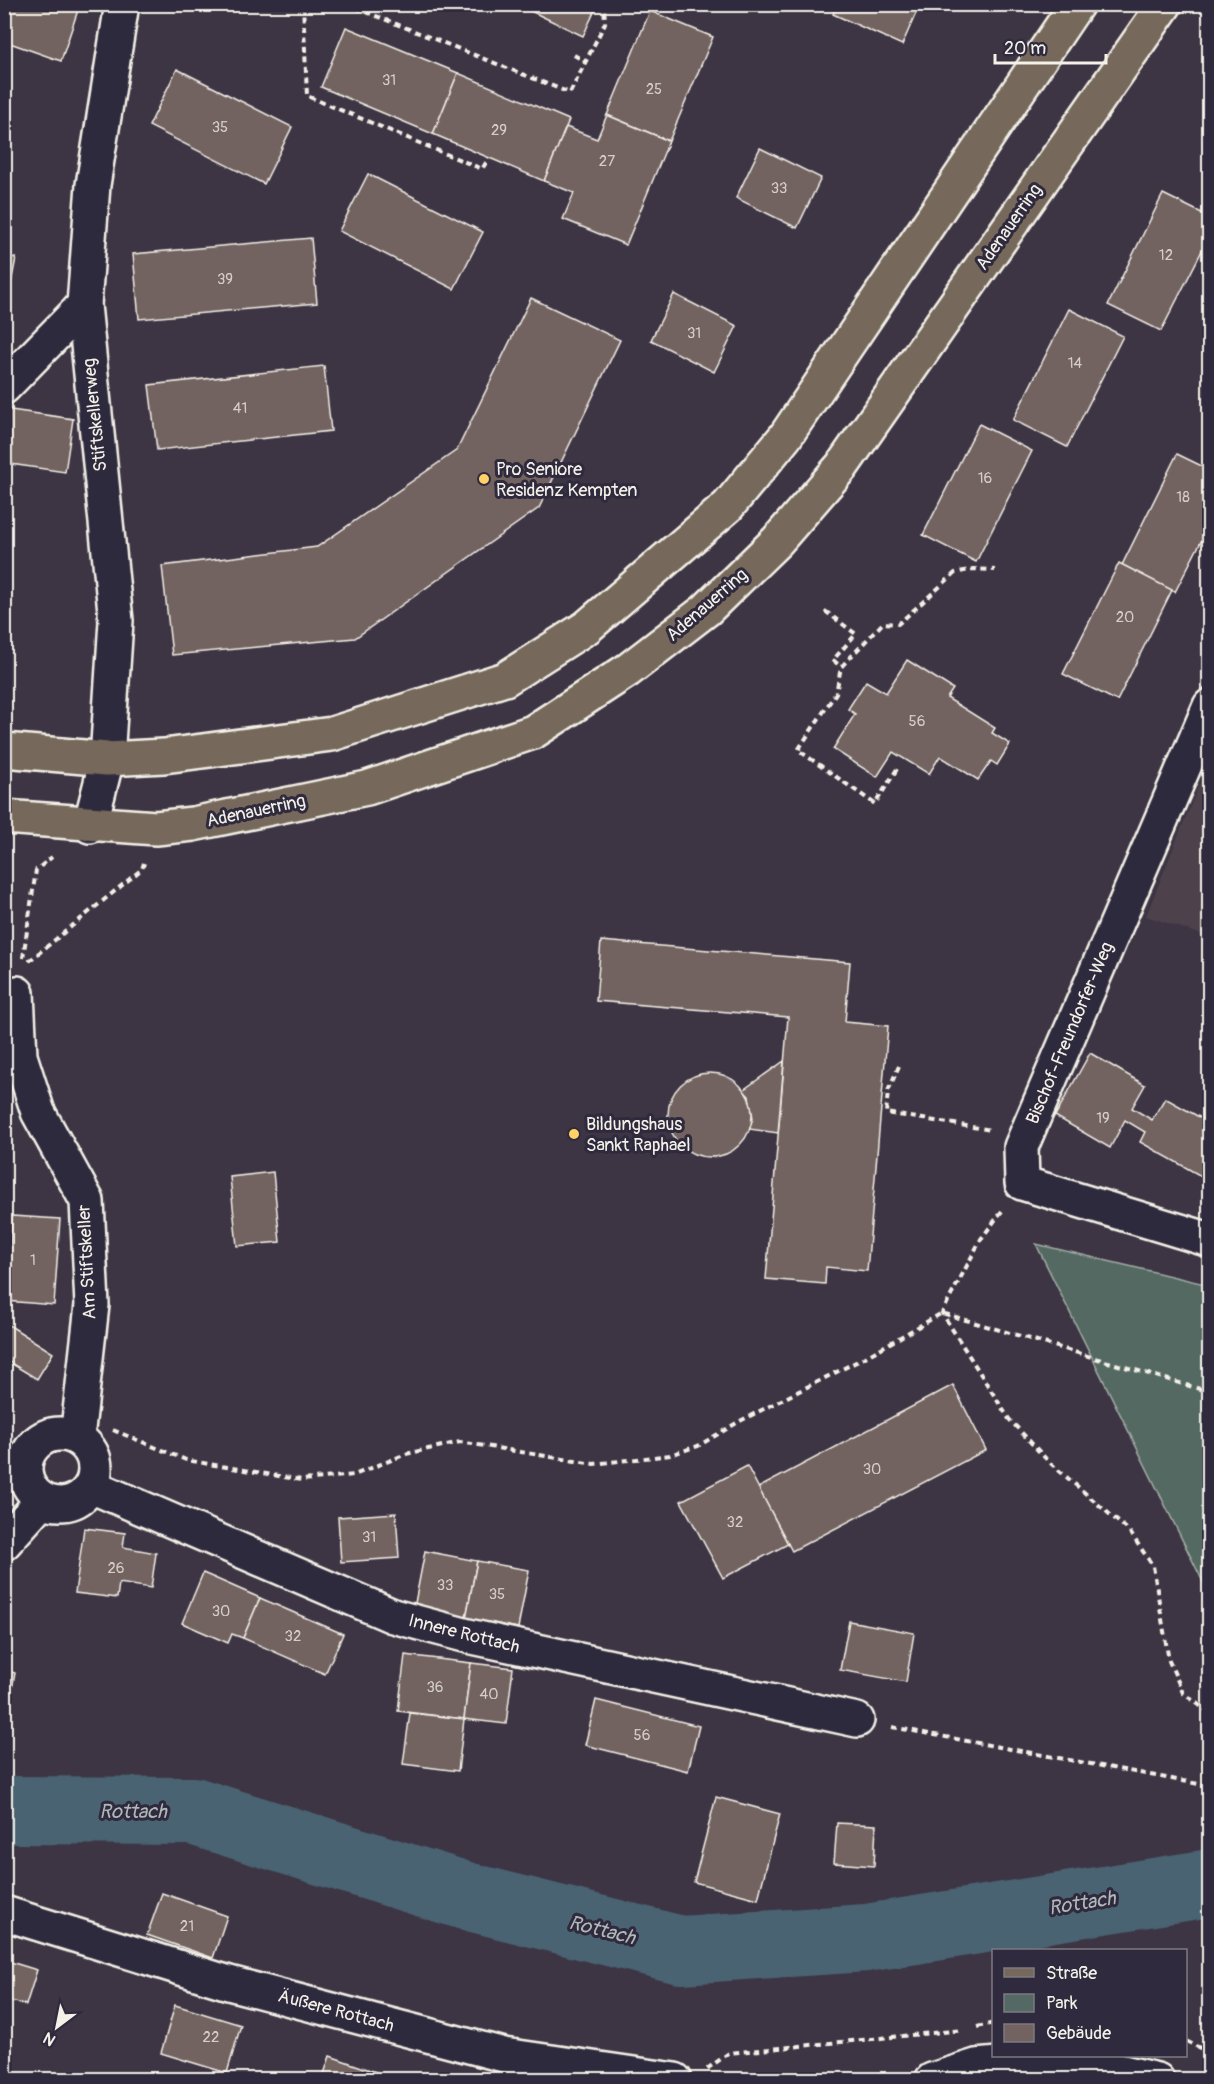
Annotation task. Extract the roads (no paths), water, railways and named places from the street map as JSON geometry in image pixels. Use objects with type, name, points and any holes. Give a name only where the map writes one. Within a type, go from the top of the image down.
[{"type":"main road","points":[[4,750],[106,759],[164,756],[332,734],[505,679],[587,627],[728,506],[785,437],[1077,4]]},
{"type":"main road","name":"Adenauerring","points":[[4,817],[90,826],[156,828],[193,824],[367,788],[533,732],[627,670],[706,610],[777,542],[842,466],[1166,4]]},
{"type":"street","name":"Stiftskellerweg","points":[[90,826],[106,759],[116,621],[84,305],[93,184],[122,4]]},
{"type":"street","points":[[4,387],[84,305]]},
{"type":"street","name":"Bischof-Freundorfer-Weg","points":[[1209,706],[1021,1147],[1022,1183],[1209,1240]]},
{"type":"street","name":"Am Stiftskeller","points":[[17,993],[20,1056],[38,1112],[87,1202],[92,1305],[78,1433]]},
{"type":"street","points":[[59,1433],[78,1433],[90,1451],[96,1468],[91,1486],[79,1500],[61,1505],[42,1501],[29,1488],[16,1446],[59,1433]]},
{"type":"street","name":"Innere Rottach","points":[[91,1486],[393,1616],[468,1636],[857,1720]]},
{"type":"street","points":[[4,1543],[42,1501]]},
{"type":"street","name":"Äußere Rottach","points":[[4,1913],[229,1983],[504,2055],[689,2076]]},
{"type":"street","points":[[932,2079],[976,2066],[1064,2058],[1157,2079]]},
{"type":"waterway","name":"Rottach","points":[[4,1810],[193,1811],[466,1896],[681,1950],[866,1938],[1210,1883]]},
{"type":"place","name":"Pro Seniore Residenz Kempten","points":[[484,479]]},
{"type":"place","name":"Bildungshaus Sankt Raphael","points":[[574,1134]]}]
